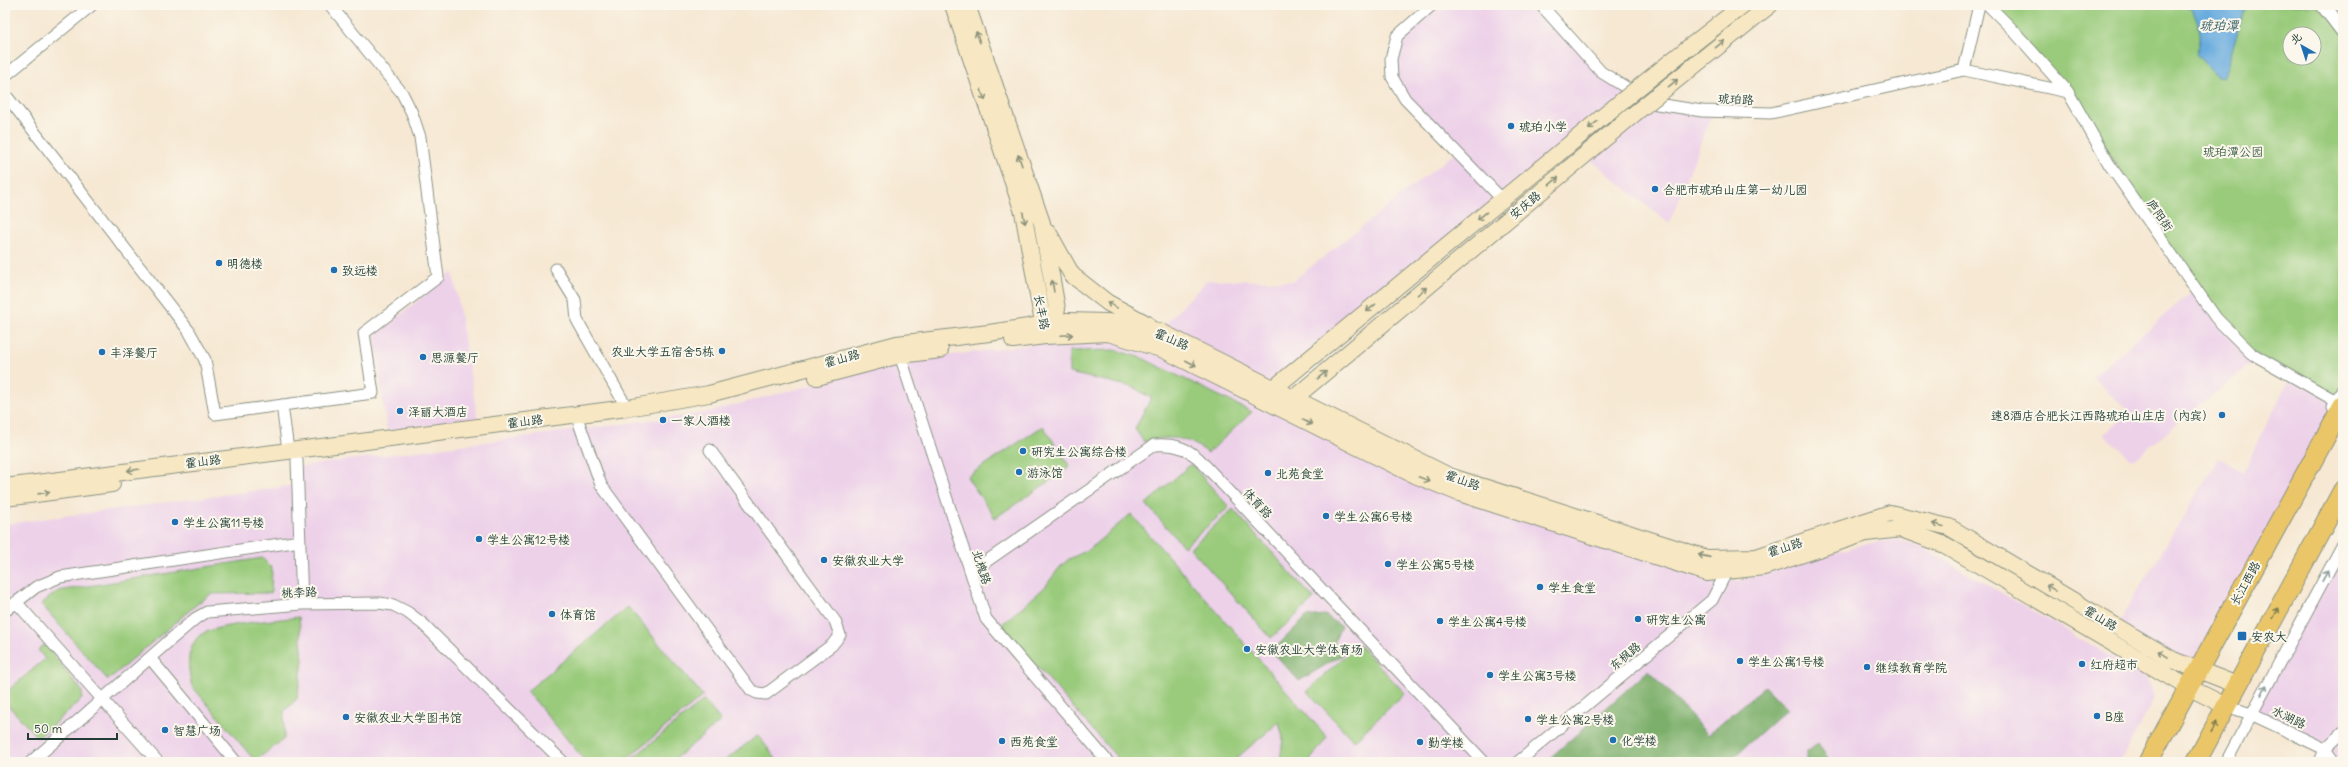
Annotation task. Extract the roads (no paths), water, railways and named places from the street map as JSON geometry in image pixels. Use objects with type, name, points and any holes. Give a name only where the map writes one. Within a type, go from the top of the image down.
[{"type":"highway","name":"长江西路","points":[[2148,762],[2184,686],[2341,404]]},
{"type":"highway","points":[[2196,762],[2343,490]]},
{"type":"main road","name":"长丰路","points":[[953,5],[1023,212],[1047,328]]},
{"type":"main road","name":"长丰路","points":[[967,5],[1042,223],[1057,309],[1047,328]]},
{"type":"main road","name":"安庆路","points":[[1261,398],[1623,100],[1743,5]]},
{"type":"main road","name":"安庆路","points":[[1281,409],[1634,114],[1770,5]]},
{"type":"main road","points":[[1042,223],[1072,275],[1108,302],[1159,331]]},
{"type":"main road","name":"霍山路","points":[[5,498],[293,455],[627,408],[709,394],[898,349],[1047,328],[1067,321],[1108,322],[1159,331],[1449,476],[1707,558],[1730,564],[1764,567],[1866,533],[1901,529],[1945,545],[2184,686],[2226,706]]},
{"type":"main road","name":"霍山路","points":[[1047,328],[1108,333],[1164,350],[1410,473],[1459,493],[1706,573],[1890,513],[1949,527],[2173,660],[2237,685]]},
{"type":"main road","name":"霍山路","points":[[5,487],[579,423],[706,405],[898,349]]},
{"type":"street","points":[[5,76],[92,5]]},
{"type":"street","points":[[5,94],[189,331],[205,360],[215,414],[373,393],[364,333],[438,277],[420,137],[412,113],[402,92],[330,5]]},
{"type":"street","points":[[1432,5],[1397,36],[1391,59],[1392,77],[1405,99],[1502,199]]},
{"type":"street","name":"琥珀路","points":[[1541,5],[1601,72],[1651,103],[1702,111],[1771,113],[1964,70]]},
{"type":"street","points":[[1979,5],[1964,70],[2068,92]]},
{"type":"street","name":"庐阳街","points":[[1988,5],[2012,29],[2068,92],[2109,164],[2216,318],[2251,353],[2341,404]]},
{"type":"street","points":[[2322,5],[2343,30]]},
{"type":"street","points":[[556,269],[576,300],[577,320],[627,408]]},
{"type":"street","name":"北槐路","points":[[898,349],[986,618],[1108,762]]},
{"type":"street","points":[[2341,404],[2343,389]]},
{"type":"street","points":[[282,405],[293,455],[300,541],[302,604]]},
{"type":"street","points":[[579,423],[601,485],[751,690],[757,693],[766,694],[832,645],[840,635],[835,621],[710,450]]},
{"type":"street","name":"体育路","points":[[971,572],[1154,445],[1171,444],[1184,448],[1198,458],[1484,762]]},
{"type":"street","points":[[5,611],[36,587],[60,577],[300,541]]},
{"type":"street","points":[[2226,762],[2343,544]]},
{"type":"street","name":"东枫路","points":[[1521,761],[1712,600],[1730,564]]},
{"type":"street","points":[[16,602],[158,762]]},
{"type":"street","name":"桃李路","points":[[31,762],[196,618],[207,612],[302,604],[379,603],[393,605],[407,612],[423,624],[563,762]]},
{"type":"street","points":[[150,658],[236,762]]},
{"type":"street","points":[[2139,762],[2184,686]]},
{"type":"street","name":"水湖路","points":[[2226,706],[2251,714],[2324,749],[2334,762]]},
{"type":"street","points":[[2320,762],[2324,749],[2343,732]]},
{"type":"water","name":"琥珀潭","points":[[2182,5],[2246,5],[2227,67],[2222,77],[2216,76],[2196,54],[2200,42],[2200,31],[2197,20],[2192,8]]},
{"type":"place","name":"琥珀小学","points":[[1511,126]]},
{"type":"place","name":"合肥市琥珀山庄第一幼儿园","points":[[1655,189]]},
{"type":"place","name":"明德楼","points":[[219,263]]},
{"type":"place","name":"致远楼","points":[[334,270]]},
{"type":"place","name":"农业大学五宿舍5栋","points":[[722,351]]},
{"type":"place","name":"丰泽餐厅","points":[[102,352]]},
{"type":"place","name":"思源餐厅","points":[[423,357]]},
{"type":"place","name":"泽丽大酒店","points":[[400,411]]},
{"type":"place","name":"速8酒店合肥长江西路琥珀山庄店（内宾）","points":[[2222,415]]},
{"type":"place","name":"一家人酒楼","points":[[663,420]]},
{"type":"place","name":"研究生公寓综合楼","points":[[1023,451]]},
{"type":"place","name":"游泳馆","points":[[1019,472]]},
{"type":"place","name":"北苑食堂","points":[[1268,473]]},
{"type":"place","name":"学生公寓6号楼","points":[[1326,516]]},
{"type":"place","name":"学生公寓11号楼","points":[[175,522]]},
{"type":"place","name":"学生公寓12号楼","points":[[479,539]]},
{"type":"place","name":"安徽农业大学","points":[[824,560]]},
{"type":"place","name":"学生公寓5号楼","points":[[1388,564]]},
{"type":"place","name":"学生食堂","points":[[1540,587]]},
{"type":"place","name":"体育馆","points":[[552,614]]},
{"type":"place","name":"研究生公寓","points":[[1638,619]]},
{"type":"place","name":"学生公寓4号楼","points":[[1440,621]]},
{"type":"place","name":"安农大","points":[[2242,636]]},
{"type":"place","name":"安徽农业大学体育场","points":[[1247,649]]},
{"type":"place","name":"学生公寓1号楼","points":[[1740,661]]},
{"type":"place","name":"红府超市","points":[[2082,664]]},
{"type":"place","name":"继续教育学院","points":[[1867,667]]},
{"type":"place","name":"学生公寓3号楼","points":[[1490,675]]},
{"type":"place","name":"B座","points":[[2097,716]]},
{"type":"place","name":"安徽农业大学图书馆","points":[[346,717]]},
{"type":"place","name":"学生公寓2号楼","points":[[1528,719]]},
{"type":"place","name":"智慧广场","points":[[165,730]]},
{"type":"place","name":"化学楼","points":[[1613,740]]},
{"type":"place","name":"西苑食堂","points":[[1002,741]]},
{"type":"place","name":"勤学楼","points":[[1420,742]]},
{"type":"park label","name":"琥珀潭公园","points":[[2233,151]]}]
